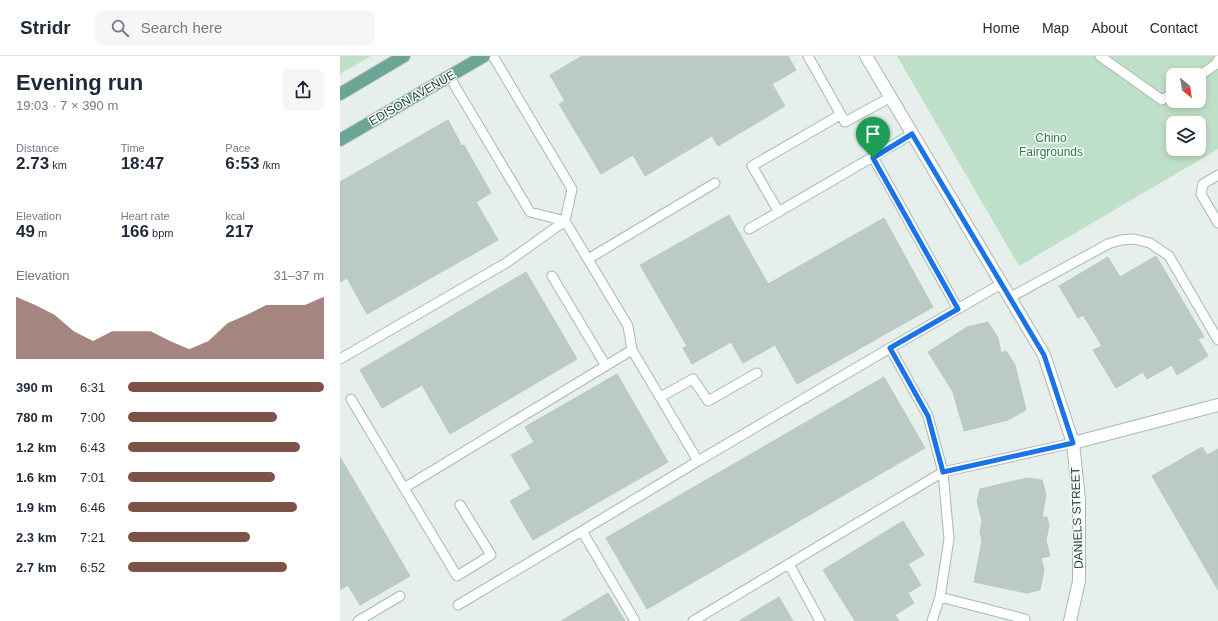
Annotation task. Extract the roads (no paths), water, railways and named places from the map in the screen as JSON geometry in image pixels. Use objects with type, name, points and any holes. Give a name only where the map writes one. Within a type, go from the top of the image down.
[{"type":"main road","points":[[340,94],[404,56]]},
{"type":"main road","name":"EDISON AVENUE","points":[[340,140],[484,56]]},
{"type":"street","name":"DANIELS STREET","points":[[866,56],[1044,355],[1073,443],[1079,500],[1079,581],[1070,621]]},
{"type":"street","points":[[1073,443],[1218,405]]},
{"type":"lane","points":[[340,359],[506,263],[565,221],[572,189],[493,56]]},
{"type":"lane","points":[[808,56],[845,122],[890,97]]},
{"type":"lane","points":[[1100,56],[1162,100],[1166,97]]},
{"type":"lane","points":[[1206,71],[1215,65],[1218,60]]},
{"type":"lane","points":[[449,76],[530,212],[565,221],[628,326],[632,350],[698,461]]},
{"type":"lane","points":[[779,212],[752,166],[840,115]]},
{"type":"lane","points":[[749,229],[912,134]]},
{"type":"lane","points":[[873,158],[958,309]]},
{"type":"lane","points":[[1218,175],[1203,184],[1201,194],[1218,223]]},
{"type":"lane","points":[[588,259],[715,183]]},
{"type":"lane","points":[[1010,298],[1108,244],[1121,240],[1134,239],[1150,243],[1169,256],[1218,340]]},
{"type":"lane","points":[[552,276],[606,366]]},
{"type":"lane","points":[[458,605],[698,461],[1001,284]]},
{"type":"lane","points":[[890,348],[928,416],[943,472],[949,539],[940,597],[932,621]]},
{"type":"lane","points":[[404,488],[632,350]]},
{"type":"lane","points":[[660,397],[693,378],[708,402],[757,372]]},
{"type":"lane","points":[[351,399],[457,576],[491,555],[460,506]]},
{"type":"lane","points":[[693,621],[943,472],[1073,443]]},
{"type":"lane","points":[[582,531],[635,621]]},
{"type":"lane","points":[[788,564],[820,621]]},
{"type":"lane","points":[[358,621],[400,596]]},
{"type":"lane","points":[[940,597],[1025,619]]},
{"type":"park label","name":"Chino Fairgrounds","points":[[1051,145]]}]
